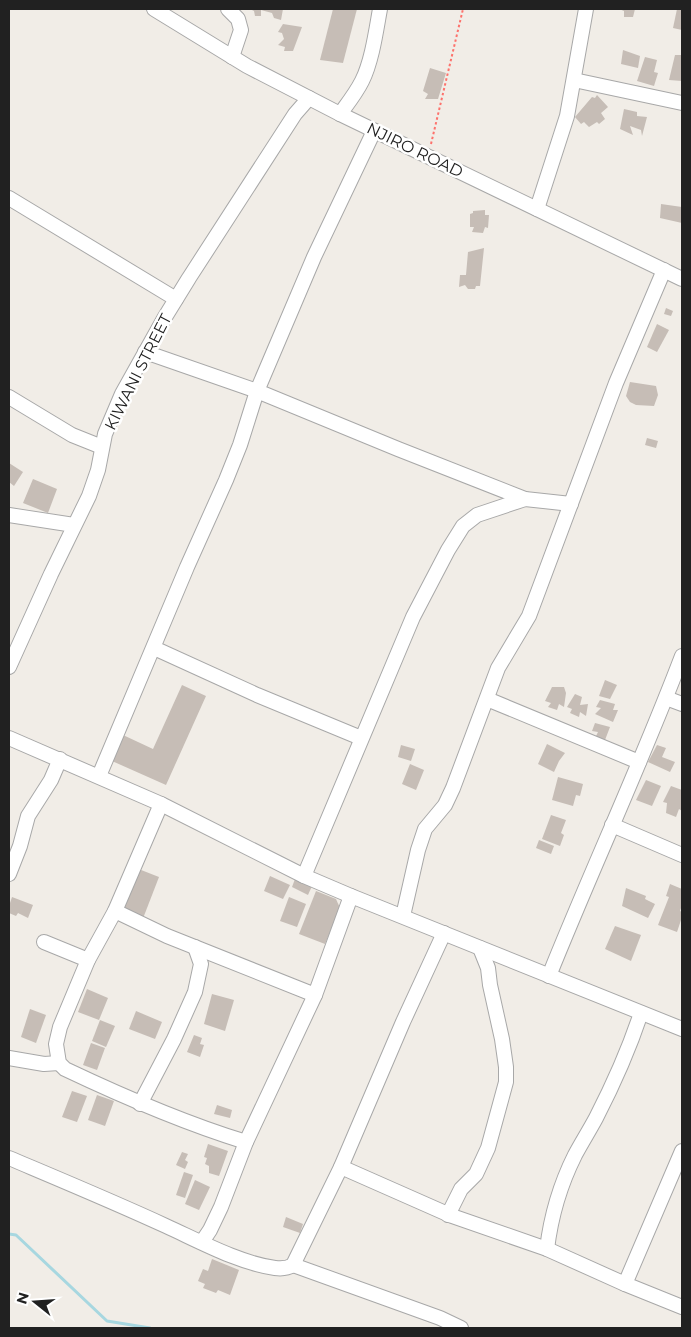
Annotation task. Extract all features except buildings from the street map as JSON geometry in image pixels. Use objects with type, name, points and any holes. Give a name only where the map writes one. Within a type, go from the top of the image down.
[{"type":"street","name":"NJIRO ROAD","points":[[154,9],[232,57],[340,114],[682,279]]},
{"type":"street","points":[[228,9],[238,20],[241,30],[232,57]]},
{"type":"street","points":[[340,114],[355,94],[363,79],[373,47],[380,9]]},
{"type":"street","points":[[537,209],[567,116],[586,9]]},
{"type":"street","points":[[574,80],[682,103]]},
{"type":"street","name":"KIWANI STREET","points":[[9,667],[93,486],[102,447],[115,408],[176,299],[295,114],[309,98]]},
{"type":"street","points":[[99,776],[187,567],[226,480],[240,445],[257,391],[314,257],[374,131]]},
{"type":"street","points":[[9,198],[176,299]]},
{"type":"street","points":[[403,916],[418,850],[425,829],[444,805],[453,788],[498,668],[529,616],[616,383],[664,270]]},
{"type":"street","points":[[145,352],[257,391],[398,450],[526,499],[571,504]]},
{"type":"street","points":[[9,397],[72,435],[102,447]]},
{"type":"street","points":[[304,876],[361,738],[428,586],[463,526],[477,515],[526,499]]},
{"type":"street","points":[[9,515],[74,525]]},
{"type":"street","points":[[154,648],[257,695],[361,738]]},
{"type":"street","points":[[549,976],[682,656]]},
{"type":"street","points":[[666,698],[682,704]]},
{"type":"street","points":[[487,699],[639,762]]},
{"type":"street","points":[[9,738],[161,804],[304,876],[682,1029]]},
{"type":"street","points":[[9,874],[20,846],[28,816],[51,780],[60,759]]},
{"type":"street","points":[[161,804],[115,911],[88,960],[60,1027],[56,1044],[59,1063],[65,1068],[140,1104],[217,1134],[246,1142]]},
{"type":"street","points":[[612,825],[682,855]]},
{"type":"street","points":[[202,1242],[221,1207],[246,1142],[315,995],[351,896]]},
{"type":"street","points":[[115,911],[167,936],[315,995]]},
{"type":"street","points":[[9,1158],[228,1253],[269,1267],[284,1268],[293,1264],[342,1167],[403,1022],[444,932]]},
{"type":"street","points":[[44,942],[88,960]]},
{"type":"street","points":[[140,1104],[174,1039],[194,992],[201,964],[196,947]]},
{"type":"street","points":[[448,1215],[461,1189],[476,1174],[488,1148],[506,1082],[502,1040],[494,1009],[488,968],[480,948]]},
{"type":"street","points":[[546,1249],[558,1195],[574,1157],[596,1119],[641,1013]]},
{"type":"street","points":[[9,1058],[44,1064],[59,1063]]},
{"type":"street","points":[[625,1284],[682,1151]]},
{"type":"street","points":[[342,1167],[448,1215],[546,1249],[682,1307]]},
{"type":"street","points":[[293,1264],[440,1318],[461,1328]]},
{"type":"path","points":[[428,156],[463,9]]},
{"type":"waterway","points":[[9,1234],[16,1235],[107,1321],[150,1328]]}]
